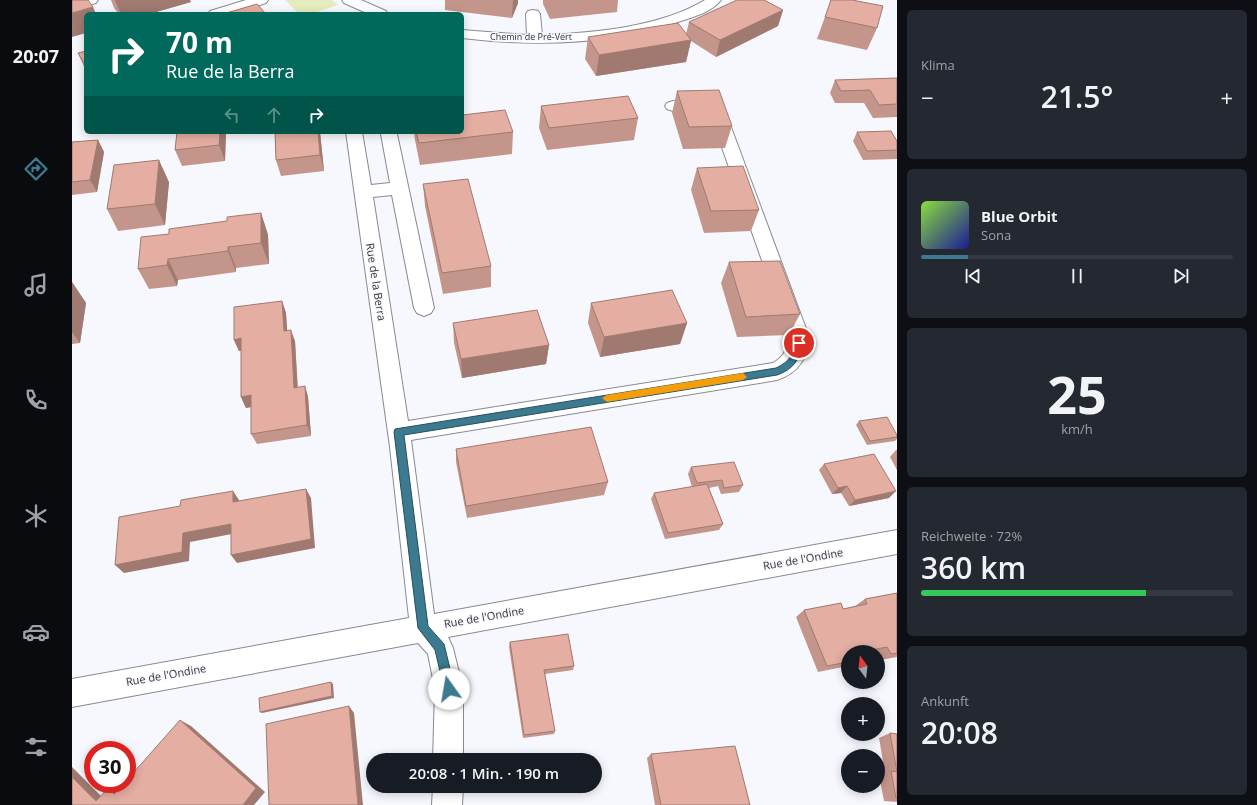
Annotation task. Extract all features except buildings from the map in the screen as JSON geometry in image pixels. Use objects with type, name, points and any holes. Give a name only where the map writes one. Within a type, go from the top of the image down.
[{"type":"street","points":[[72,5],[91,0]]},
{"type":"street","points":[[222,12],[261,0]]},
{"type":"street","points":[[349,0],[376,12]]},
{"type":"street","name":"Chemin de Pré-Vert","points":[[464,34],[486,37],[565,39],[629,31],[685,15],[714,0]]},
{"type":"street","points":[[533,14],[535,39]]},
{"type":"street","points":[[399,432],[777,371],[787,366],[796,356],[799,343],[798,334],[714,104],[673,106]]},
{"type":"street","points":[[374,135],[399,188],[424,308]]},
{"type":"street","name":"Rue de la Berra","points":[[374,135],[363,192],[399,432],[423,628]]},
{"type":"street","points":[[363,192],[399,188]]},
{"type":"street","name":"Rue de l'Ondine","points":[[72,693],[897,542]]},
{"type":"street","points":[[423,628],[440,648],[449,689],[448,753]]},
{"type":"street","points":[[447,805],[448,793]]},
{"type":"green space","points":[[285,0],[332,0],[338,5],[317,12],[297,12]]},
{"type":"slow traffic","points":[[607,398],[743,377]]},
{"type":"route","points":[[449,689],[440,648],[423,628],[399,432],[777,371],[787,366],[796,356],[799,343]]}]
